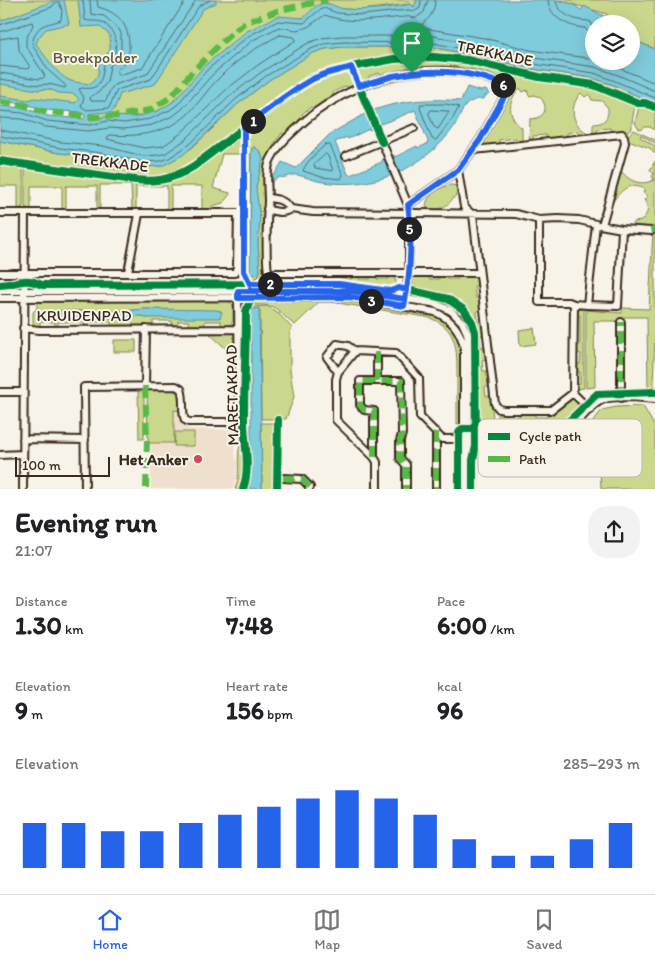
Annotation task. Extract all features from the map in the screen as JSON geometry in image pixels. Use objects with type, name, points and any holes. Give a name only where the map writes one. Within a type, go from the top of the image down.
[{"type":"street","points":[[408,209],[458,170],[474,150],[509,88],[497,82],[457,73],[421,72],[393,76],[359,86],[322,106],[297,127],[281,144],[270,160],[267,209],[268,273],[479,272]]},
{"type":"street","points":[[346,156],[414,128]]},
{"type":"street","points":[[474,150],[622,134],[625,143],[599,225],[588,305]]},
{"type":"street","points":[[382,142],[408,209],[409,273],[405,302]]},
{"type":"street","points":[[458,170],[464,207],[473,215],[495,404],[499,409],[504,410],[551,410],[573,393]]},
{"type":"street","points":[[268,198],[286,202],[291,209]]},
{"type":"street","points":[[267,209],[279,213],[291,209],[313,212],[408,209],[473,215],[516,214],[539,220],[558,218],[579,220],[622,229],[651,231]]},
{"type":"street","points":[[0,213],[238,213],[237,267],[235,272],[0,272]]},
{"type":"street","name":"KRUIDENPAD","points":[[23,489],[24,213]]},
{"type":"street","points":[[128,272],[139,214]]},
{"type":"street","points":[[539,220],[539,302],[569,302],[574,304],[618,306],[622,229]]},
{"type":"street","points":[[0,291],[24,294],[238,298],[350,297],[405,302]]},
{"type":"street","points":[[85,489],[84,387],[176,386],[181,389],[184,395],[185,420],[189,422],[239,422],[238,291]]},
{"type":"street","points":[[0,298],[24,294],[352,291],[405,302],[440,314],[452,322],[460,333],[465,354],[466,489]]},
{"type":"street","points":[[574,304],[573,393],[590,410]]},
{"type":"street","points":[[621,322],[621,398]]},
{"type":"street","name":"KRUIDENPAD","points":[[23,328],[39,330],[238,329]]},
{"type":"street","name":"KRUIDENPAD","points":[[145,386],[146,329]]},
{"type":"street","points":[[338,372],[327,357],[337,344],[348,346],[356,351],[396,353],[419,378],[420,417],[442,439],[478,439]]},
{"type":"street","points":[[356,351],[338,372],[336,380],[336,420],[377,462],[376,489]]},
{"type":"street","points":[[377,352],[378,381]]},
{"type":"street","points":[[374,457],[374,411],[364,410],[360,405],[360,381],[401,381],[402,434],[400,458],[406,465],[406,489]]},
{"type":"street","points":[[0,392],[23,392]]},
{"type":"street","points":[[581,419],[601,400],[621,398],[655,399]]},
{"type":"street","points":[[436,432],[436,489]]},
{"type":"street","points":[[23,439],[85,440]]},
{"type":"street","points":[[0,455],[23,454]]},
{"type":"street","points":[[283,478],[302,479],[310,489]]},
{"type":"shaded area","points":[[147,389],[175,390],[178,392],[182,422],[189,425],[188,429],[238,430],[238,440],[234,447],[237,463],[236,481],[233,489],[151,489],[151,443],[148,443]]},
{"type":"green space","name":"Broekpolder","points":[[0,0],[417,0],[415,7],[410,4],[362,10],[332,8],[303,18],[292,18],[181,93],[168,106],[148,115],[123,118],[108,116],[89,120],[89,115],[0,99]]},
{"type":"green space","points":[[558,0],[655,0],[655,49],[640,43],[640,15],[607,14]]},
{"type":"green space","points":[[343,47],[432,47],[526,68],[592,78],[614,85],[655,104],[655,130],[645,127],[641,130],[635,123],[639,106],[645,102],[585,81],[530,74],[479,61],[448,56],[395,57],[337,69],[310,79],[279,99],[193,165],[164,176],[134,178],[0,158],[0,141],[59,153],[101,157],[143,167],[162,166],[192,148],[238,104],[269,80],[313,53],[325,49]]},
{"type":"green space","points":[[403,59],[446,59],[476,63],[515,74],[509,85],[490,77],[457,72],[457,67],[442,66],[442,70],[418,71],[418,66],[406,68],[407,72],[381,78],[379,73],[369,76],[370,81],[361,84],[354,71],[354,68]]},
{"type":"green space","points":[[350,70],[356,86],[349,90],[347,86],[333,92],[335,97],[314,110],[311,107],[302,114],[305,118],[286,136],[282,133],[273,145],[276,148],[267,161],[264,212],[259,212],[256,193],[262,156],[260,151],[251,153],[250,212],[245,212],[245,129],[281,101],[307,84],[335,73]]},
{"type":"green space","points":[[519,74],[590,85],[631,102],[635,105],[632,128],[625,134],[611,132],[610,128],[597,129],[597,134],[593,134],[593,124],[605,120],[608,115],[608,108],[602,101],[592,100],[589,94],[585,97],[581,93],[575,103],[573,114],[577,124],[586,132],[586,135],[579,136],[578,131],[567,133],[567,137],[546,139],[546,135],[533,136],[533,141],[529,141],[530,119],[535,119],[542,115],[545,105],[540,97],[529,96],[527,90],[523,92],[520,88],[511,103],[511,114],[522,128],[522,142],[517,143],[516,138],[499,140],[499,144],[482,146],[481,143],[513,91],[512,86]]},
{"type":"green space","points":[[634,130],[655,140],[655,143],[641,135],[640,137],[655,146],[655,154],[650,148],[628,140],[627,136]]},
{"type":"green space","points":[[240,132],[243,133],[243,154],[222,154],[213,188],[230,194],[223,203],[212,206],[211,210],[202,210],[202,186],[171,186],[171,210],[167,210],[167,186],[136,186],[136,210],[132,210],[131,185],[100,185],[100,209],[97,210],[97,186],[66,186],[66,209],[62,209],[62,186],[31,186],[31,210],[25,207],[25,169],[27,166],[134,182],[159,182],[186,173]]},
{"type":"green space","points":[[655,161],[655,336],[653,384],[655,389],[648,389],[647,317],[624,317],[624,321],[594,321],[595,387],[586,388],[586,310],[622,313],[622,308],[649,309],[653,229],[634,228],[634,222],[641,221],[647,214],[648,208],[644,200],[648,196],[643,193],[645,189],[633,186],[621,192],[611,204],[622,166],[621,171],[628,178],[636,182],[645,183],[654,180],[652,176],[654,174],[650,170]]},
{"type":"green space","points":[[0,162],[22,165],[23,207],[18,209],[18,186],[0,186]]},
{"type":"green space","points":[[451,185],[458,186],[459,190],[449,203],[436,210],[426,207],[428,199],[434,192]]},
{"type":"green space","points":[[245,215],[250,215],[251,274],[259,274],[259,215],[264,215],[265,273],[254,279],[245,272]]},
{"type":"green space","points":[[269,274],[283,274],[283,279],[294,279],[295,274],[302,274],[303,279],[314,279],[314,274],[321,274],[321,279],[332,279],[333,274],[340,274],[340,279],[352,279],[352,274],[358,274],[359,279],[370,279],[370,274],[377,274],[377,279],[388,279],[389,274],[394,275],[396,280],[395,287],[390,289],[345,282],[254,282]]},
{"type":"green space","points":[[428,274],[429,279],[439,279],[440,274],[447,274],[447,279],[458,279],[458,274],[477,277],[479,286],[474,286],[476,298],[480,298],[481,310],[477,311],[478,322],[483,322],[484,335],[480,336],[481,347],[485,347],[487,359],[482,360],[483,371],[488,371],[489,387],[485,387],[486,396],[490,396],[493,419],[478,420],[477,337],[474,322],[466,310],[449,298],[422,293],[412,288],[412,278],[414,275]]},
{"type":"green space","points":[[225,299],[233,305],[233,321],[229,326],[221,326],[221,321],[205,321],[205,327],[189,327],[188,321],[178,321],[178,326],[172,326],[172,321],[153,321],[153,326],[111,326],[111,322],[89,322],[88,326],[84,326],[84,322],[58,322],[58,326],[55,326],[55,322],[40,322],[40,326],[33,326],[33,312],[37,308],[37,300]],"holes":[[[144,309],[221,311],[145,318],[143,316],[54,311],[125,311]]]},
{"type":"green space","points":[[255,300],[349,300],[404,308],[440,316],[452,326],[462,346],[461,424],[457,424],[456,348],[450,333],[437,321],[426,317],[331,302],[319,302],[295,325],[278,310],[270,306],[255,305]]},
{"type":"green space","points":[[267,306],[277,312],[292,328],[290,332],[290,370],[294,397],[286,419],[261,419],[260,310],[252,309],[251,311],[252,307]]},
{"type":"green space","points":[[584,309],[584,388],[576,389],[576,384],[580,383],[580,372],[576,372],[576,364],[580,364],[581,354],[576,353],[576,346],[580,345],[580,315],[576,315],[576,310]]},
{"type":"green space","points":[[534,328],[536,344],[520,346],[519,330]]},
{"type":"green space","points":[[210,332],[232,332],[235,335],[234,356],[210,334]]},
{"type":"green space","points":[[114,340],[136,340],[136,352],[114,352]]},
{"type":"green space","points":[[138,389],[144,389],[144,439],[139,439]]},
{"type":"green space","points":[[147,389],[172,389],[179,395],[181,411],[174,410],[174,443],[148,443]]},
{"type":"green space","points":[[569,398],[575,399],[581,406],[569,419],[498,419],[498,412],[507,412],[508,417],[519,417],[519,412],[535,412],[535,417],[547,417],[547,412],[555,411]]},
{"type":"green space","points":[[643,406],[655,427],[655,489],[601,489],[600,477],[642,477],[642,419],[595,419],[602,410],[616,407]]},
{"type":"green space","points":[[261,423],[274,423],[276,425],[276,489],[262,489]]},
{"type":"green space","points":[[175,432],[194,432],[194,446],[174,446]]},
{"type":"green space","points":[[241,445],[245,445],[246,475],[242,489],[235,489],[238,477],[239,448]]},
{"type":"water","points":[[56,0],[64,0],[69,24],[46,29],[36,44],[56,70],[66,78],[73,82],[91,84],[98,75],[99,61],[110,51],[110,35],[99,26],[81,27],[78,0],[216,0],[216,3],[203,9],[155,84],[120,94],[112,112],[89,114],[90,120],[108,116],[136,117],[158,111],[174,101],[204,66],[247,31],[278,16],[303,18],[316,6],[324,3],[352,10],[411,4],[414,7],[417,0],[558,0],[573,4],[581,10],[584,6],[602,15],[585,15],[585,70],[640,70],[640,43],[655,49],[655,104],[614,85],[592,78],[526,68],[432,47],[343,47],[325,49],[313,53],[269,80],[238,104],[183,155],[162,166],[143,167],[101,157],[59,153],[0,141],[0,106],[24,108],[48,116],[84,119],[85,115],[80,112],[45,110],[25,104],[0,101],[0,96],[75,103],[79,99],[74,94],[59,93],[49,89],[38,90],[0,84],[0,21]]},
{"type":"water","points":[[467,87],[480,91],[486,90],[489,94],[484,99],[475,100],[466,105],[450,133],[441,143],[420,160],[398,173],[361,183],[323,182],[295,175],[279,177],[271,182],[271,177],[282,162],[296,168],[330,134],[368,112],[369,115],[372,114],[371,111],[396,104],[417,101],[461,101]],"holes":[[[415,110],[428,141],[427,144],[418,148],[417,146],[395,157],[394,155],[350,175],[335,142],[370,130],[376,124],[378,127],[381,126],[380,124]]]},
{"type":"water","points":[[254,147],[260,151],[263,159],[256,187],[260,220],[258,243],[260,272],[253,275],[250,272],[251,153]]},
{"type":"water","points":[[259,308],[262,489],[249,489],[251,468],[251,311]]},
{"type":"water","points":[[144,309],[217,310],[222,312],[220,318],[145,318],[143,316],[135,318],[50,317],[54,311],[125,311]]},
{"type":"marked path","points":[[0,102],[25,105],[42,111],[90,117],[118,116],[150,110],[171,97],[192,72],[244,23],[280,10],[327,0]]},
{"type":"marked path","points":[[651,231],[655,229]]},
{"type":"marked path","points":[[621,322],[621,398]]},
{"type":"marked path","points":[[377,352],[377,381]]},
{"type":"marked path","points":[[374,457],[374,411],[364,410],[360,405],[360,381],[401,381],[402,434],[400,458],[406,465],[406,489]]},
{"type":"marked path","points":[[145,386],[146,489]]},
{"type":"marked path","points":[[436,432],[436,489]]},
{"type":"marked path","points":[[283,478],[302,479],[310,487],[309,489]]},
{"type":"cycle path","name":"TREKKADE","points":[[0,161],[137,180],[162,180],[194,166],[311,79],[351,67],[394,59],[434,57],[467,60],[539,77],[594,85],[638,103],[645,103],[655,107]]},
{"type":"cycle path","points":[[351,67],[382,142]]},
{"type":"cycle path","points":[[244,127],[244,271],[250,284]]},
{"type":"cycle path","points":[[0,285],[25,281],[42,285],[339,284],[390,291],[399,288],[448,299],[464,310],[472,322],[475,332],[476,446],[473,460],[473,489]]},
{"type":"cycle path","name":"MARETAKPAD","points":[[243,489],[247,472],[244,420],[246,312],[250,300]]},
{"type":"cycle path","points":[[571,419],[597,394],[655,392]]},
{"type":"cycle path","points":[[277,489],[278,420]]},
{"type":"cycle path","points":[[459,489],[459,433],[462,429],[478,429]]},
{"type":"place","name":"Het Anker","points":[[198,459]]},
{"type":"route","points":[[412,73],[393,76],[359,86],[351,67],[328,73],[295,90],[244,127],[244,271],[250,284],[346,284],[390,291],[399,288],[407,290],[404,306],[350,297],[238,298],[238,291],[313,290],[352,291],[405,299],[407,290],[409,273],[408,205],[458,170],[480,140],[509,88],[497,82],[457,73],[412,73]]}]
